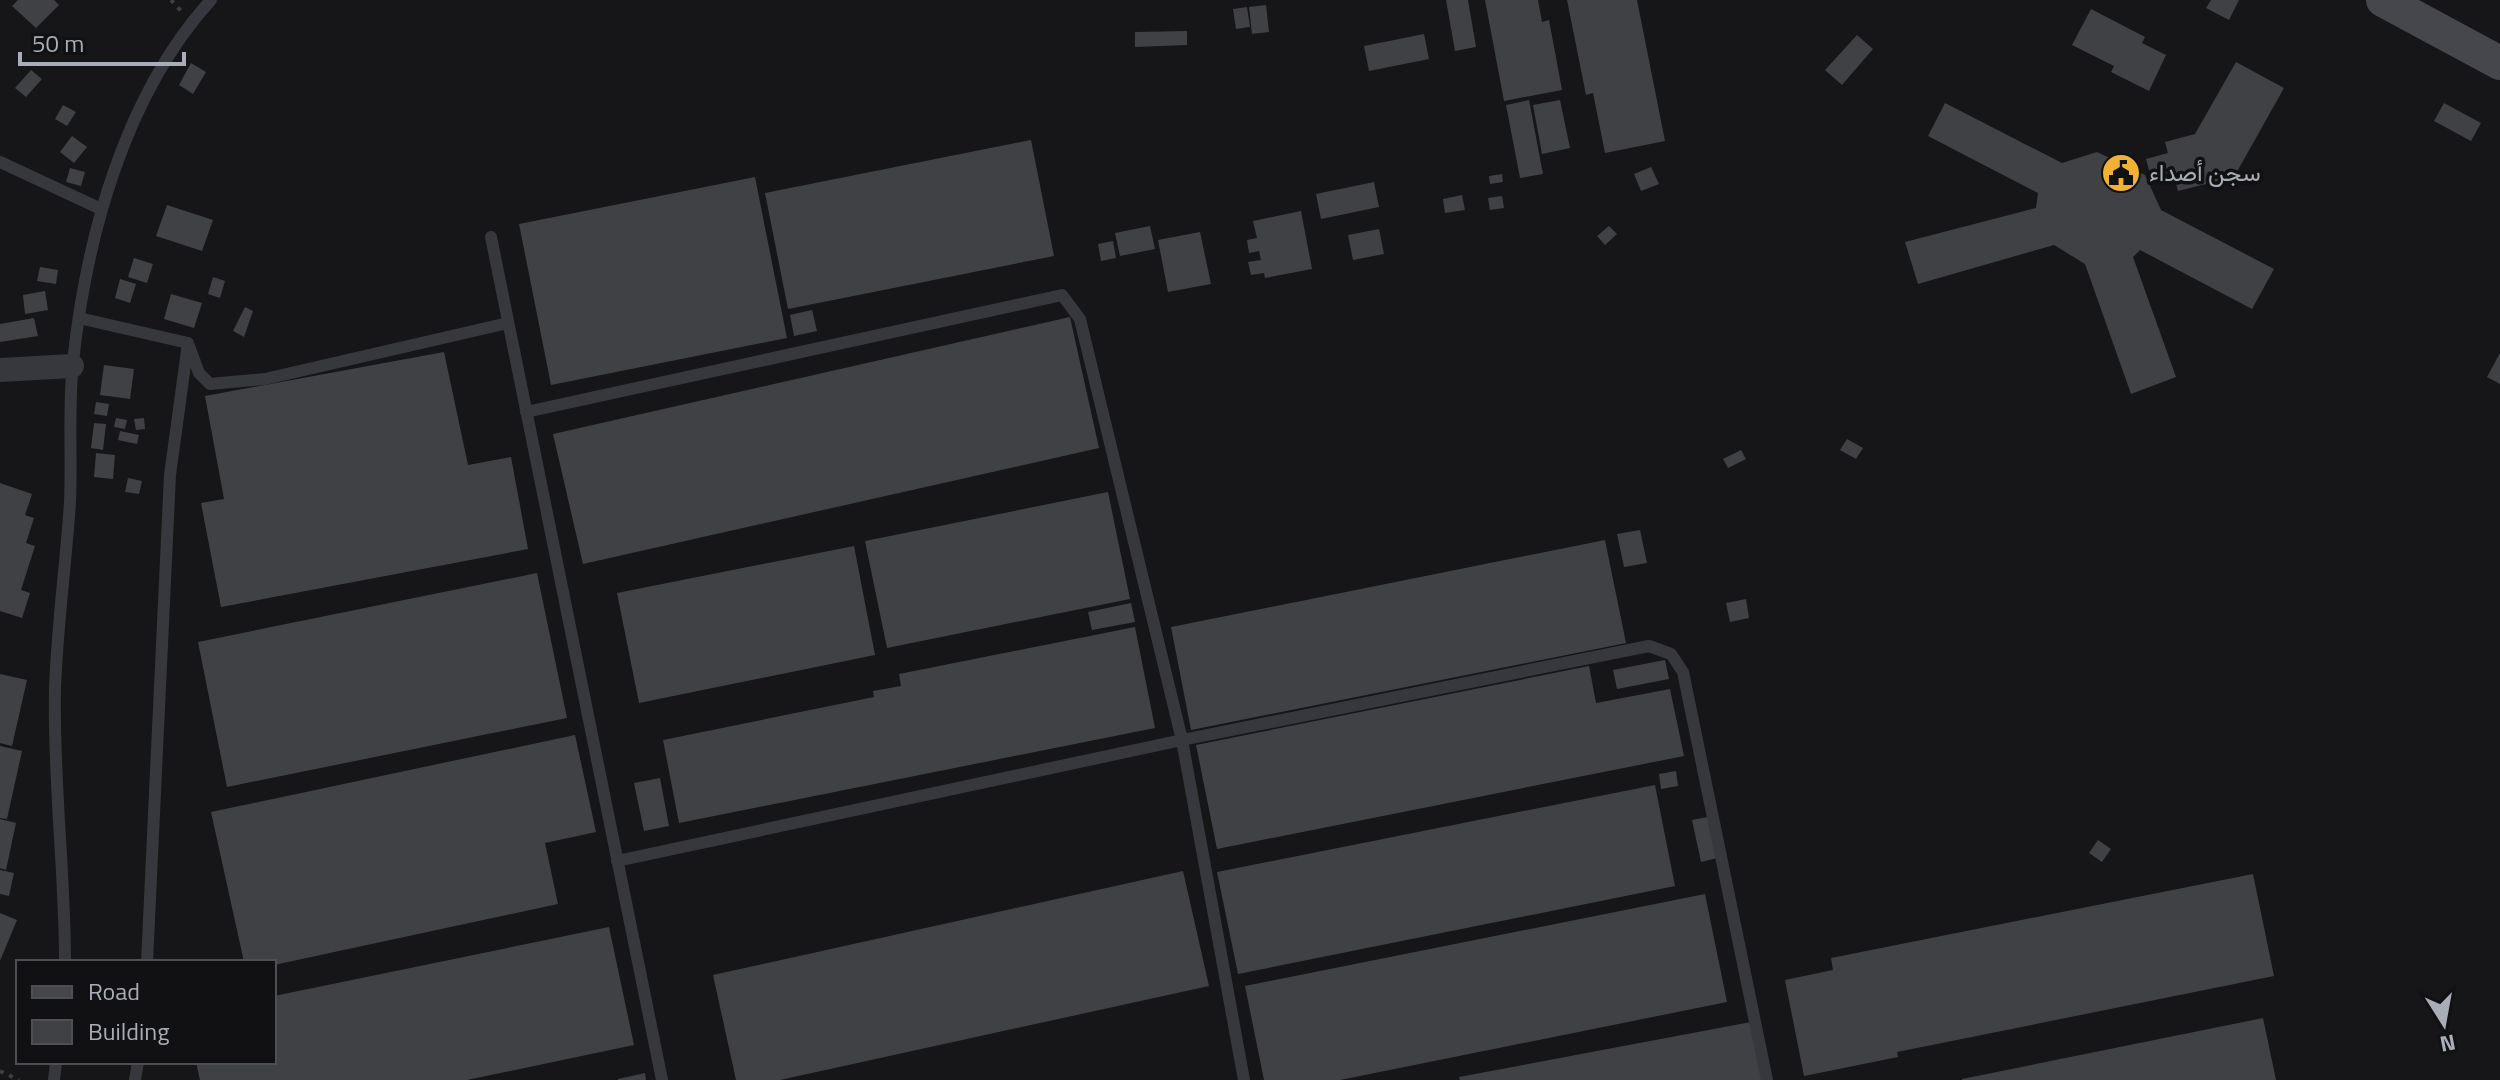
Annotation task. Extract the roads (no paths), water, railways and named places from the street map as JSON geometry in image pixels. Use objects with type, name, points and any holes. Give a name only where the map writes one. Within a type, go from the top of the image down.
[{"type":"main road","points":[[2383,0],[2500,63]]},
{"type":"street","points":[[0,370],[72,366]]},
{"type":"lane","points":[[65,960],[56,821],[55,688],[70,499],[72,366],[79,318],[101,209],[153,83],[179,36],[211,0]]},
{"type":"lane","points":[[0,162],[101,209]]},
{"type":"lane","points":[[491,237],[662,1080]]},
{"type":"lane","points":[[526,412],[1062,295],[1080,319],[1182,740],[1244,1080]]},
{"type":"lane","points":[[79,318],[188,343]]},
{"type":"lane","points":[[188,343],[199,373],[210,384],[265,379],[508,323]]},
{"type":"lane","points":[[147,960],[170,475],[188,343]]},
{"type":"lane","points":[[617,861],[1182,740],[1649,646],[1671,654],[1683,672],[1767,1080]]},
{"type":"place","name":"سجن أصداء","points":[[2121,173]]}]
